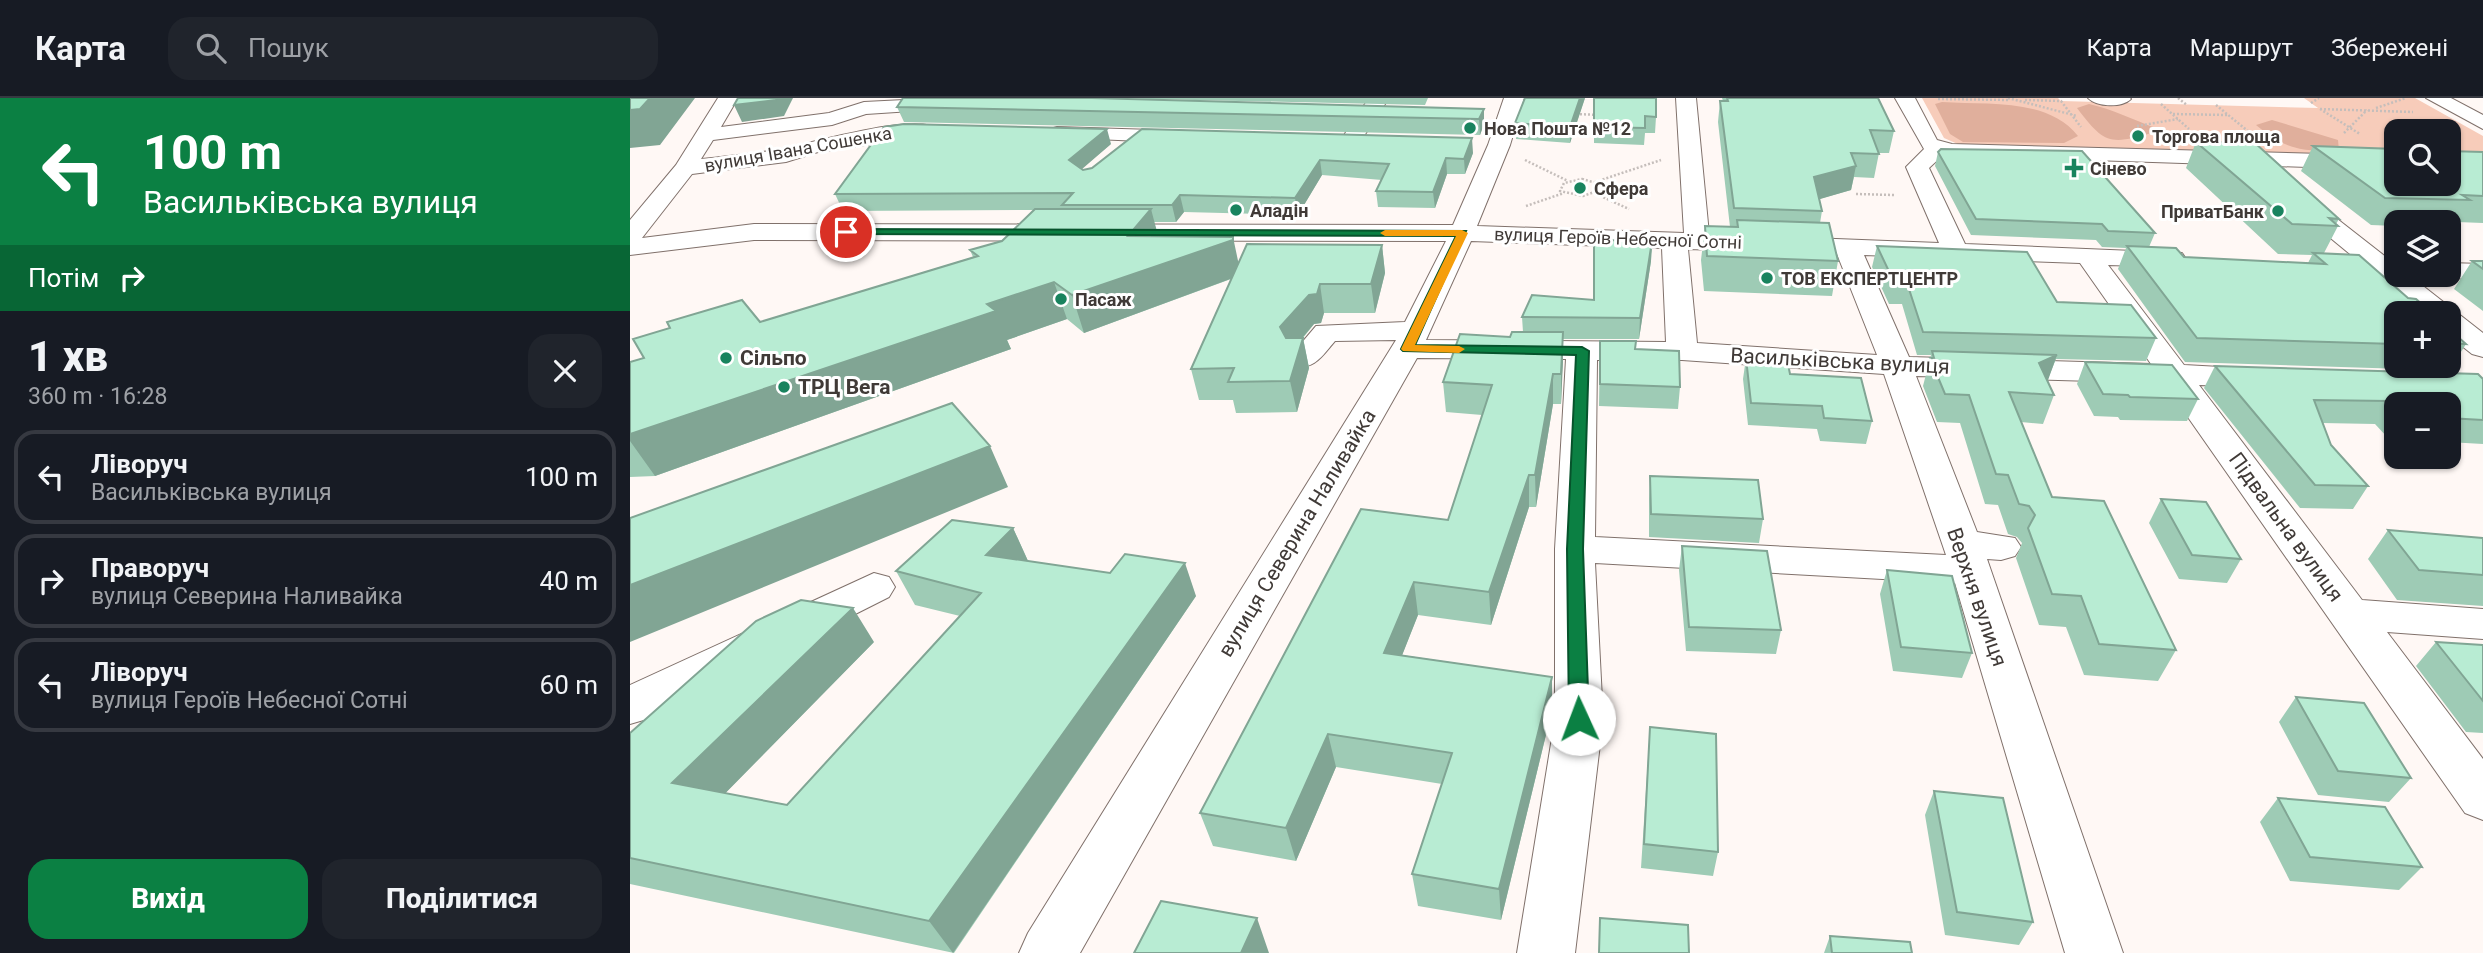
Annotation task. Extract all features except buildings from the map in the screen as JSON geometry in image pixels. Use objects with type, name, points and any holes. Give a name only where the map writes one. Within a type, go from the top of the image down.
[{"type":"street","points":[[630,236],[685,168],[728,98]]},
{"type":"street","points":[[1682,351],[1690,150],[1686,98]]},
{"type":"street","points":[[1906,98],[1929,144],[1938,148],[2384,163]]},
{"type":"street","points":[[2098,98],[2121,99]]},
{"type":"street","points":[[2436,98],[2483,123]]},
{"type":"street","points":[[705,135],[832,119],[864,108],[957,102]]},
{"type":"street","points":[[1343,110],[1374,104],[1398,111]]},
{"type":"street","points":[[1351,141],[1374,104]]},
{"type":"street","points":[[1482,115],[1511,107]]},
{"type":"street","name":"вулиця Северина Наливайка","points":[[1048,953],[1411,340],[1462,233],[1511,107]]},
{"type":"street","name":"вулиця Івана Сошенка","points":[[685,168],[786,155],[815,146],[910,130],[951,131]]},
{"type":"street","points":[[1032,133],[1207,137]]},
{"type":"street","points":[[1119,152],[1141,135]]},
{"type":"street","points":[[1325,140],[1378,141]]},
{"type":"street","points":[[1471,144],[1498,146]]},
{"type":"street","points":[[1938,148],[1917,167],[1955,250]]},
{"type":"street","points":[[2248,159],[2384,264]]},
{"type":"street","name":"вулиця Героїв Небесної Сотні","points":[[630,247],[754,232],[1462,233],[2197,260]]},
{"type":"street","name":"Верхня вулиця","points":[[1847,246],[1977,553],[2094,953]]},
{"type":"street","name":"Підвальна вулиця","points":[[2088,256],[2483,798]]},
{"type":"street","points":[[2292,264],[2384,269]]},
{"type":"street","points":[[2461,271],[2483,272]]},
{"type":"street","points":[[2410,287],[2426,301]]},
{"type":"street","points":[[2461,330],[2483,348]]},
{"type":"street","name":"Васильківська вулиця","points":[[1303,359],[1327,332],[1582,351],[1682,351],[1897,366],[2295,378]]},
{"type":"street","points":[[1546,953],[1579,719],[1575,549],[1582,351]]},
{"type":"street","points":[[1575,549],[1977,553]]},
{"type":"street","points":[[630,706],[874,587]]},
{"type":"street","points":[[2350,614],[2483,624]]},
{"type":"path","points":[[2178,98],[2187,105]]},
{"type":"path","points":[[2311,103],[2319,98]]},
{"type":"path","points":[[2342,135],[2367,110],[2406,98]]},
{"type":"path","points":[[1936,99],[2061,101]]},
{"type":"path","points":[[2320,108],[2417,112]]},
{"type":"path","points":[[1571,114],[1610,115]]},
{"type":"path","points":[[2172,114],[2227,115]]},
{"type":"path","points":[[2131,127],[2178,119]]},
{"type":"path","points":[[1498,146],[1569,181],[1595,182],[1690,150]]},
{"type":"path","points":[[1569,181],[1560,185],[1560,191],[1583,197],[1601,192],[1602,186],[1595,182]]},
{"type":"path","points":[[1856,194],[1894,195]]},
{"type":"shaded area","points":[[1922,98],[2058,98],[2061,101],[2318,108],[2304,98],[2415,98],[2453,119],[2384,119],[2384,157],[1960,145],[1944,138]]},
{"type":"shaded area","points":[[1935,104],[1997,104],[2034,109],[2051,115],[2078,136],[2064,143],[1963,142],[1950,134]]},
{"type":"shaded area","points":[[2089,104],[2156,128],[2155,132],[2128,139],[2110,139],[2095,129],[2077,108]]},
{"type":"shaded area","points":[[2272,120],[2338,140],[2339,151],[2294,147],[2276,140],[2256,125]]},
{"type":"shaded area","points":[[2461,124],[2483,136],[2483,159],[2461,158]]},
{"type":"slow traffic","points":[[1385,233],[1462,233],[1407,349],[1459,349]]},
{"type":"place","name":"Нова Пошта №12","points":[[1470,128]]},
{"type":"place","name":"Торгова площа","points":[[2138,136]]},
{"type":"place","name":"Сінево","points":[[2074,168]]},
{"type":"place","name":"Сфера","points":[[1580,188]]},
{"type":"place","name":"Аладін","points":[[1236,210]]},
{"type":"place","name":"ПриватБанк","points":[[2278,211]]},
{"type":"place","name":"ТОВ ЕКСПЕРТЦЕНТР","points":[[1767,278]]},
{"type":"place","name":"Пасаж","points":[[1061,299]]},
{"type":"place","name":"Сільпо","points":[[726,358]]},
{"type":"place","name":"ТРЦ Вега","points":[[784,387]]},
{"type":"route","points":[[846,232],[1462,233],[1407,349],[1582,351],[1575,549],[1579,719]]}]
